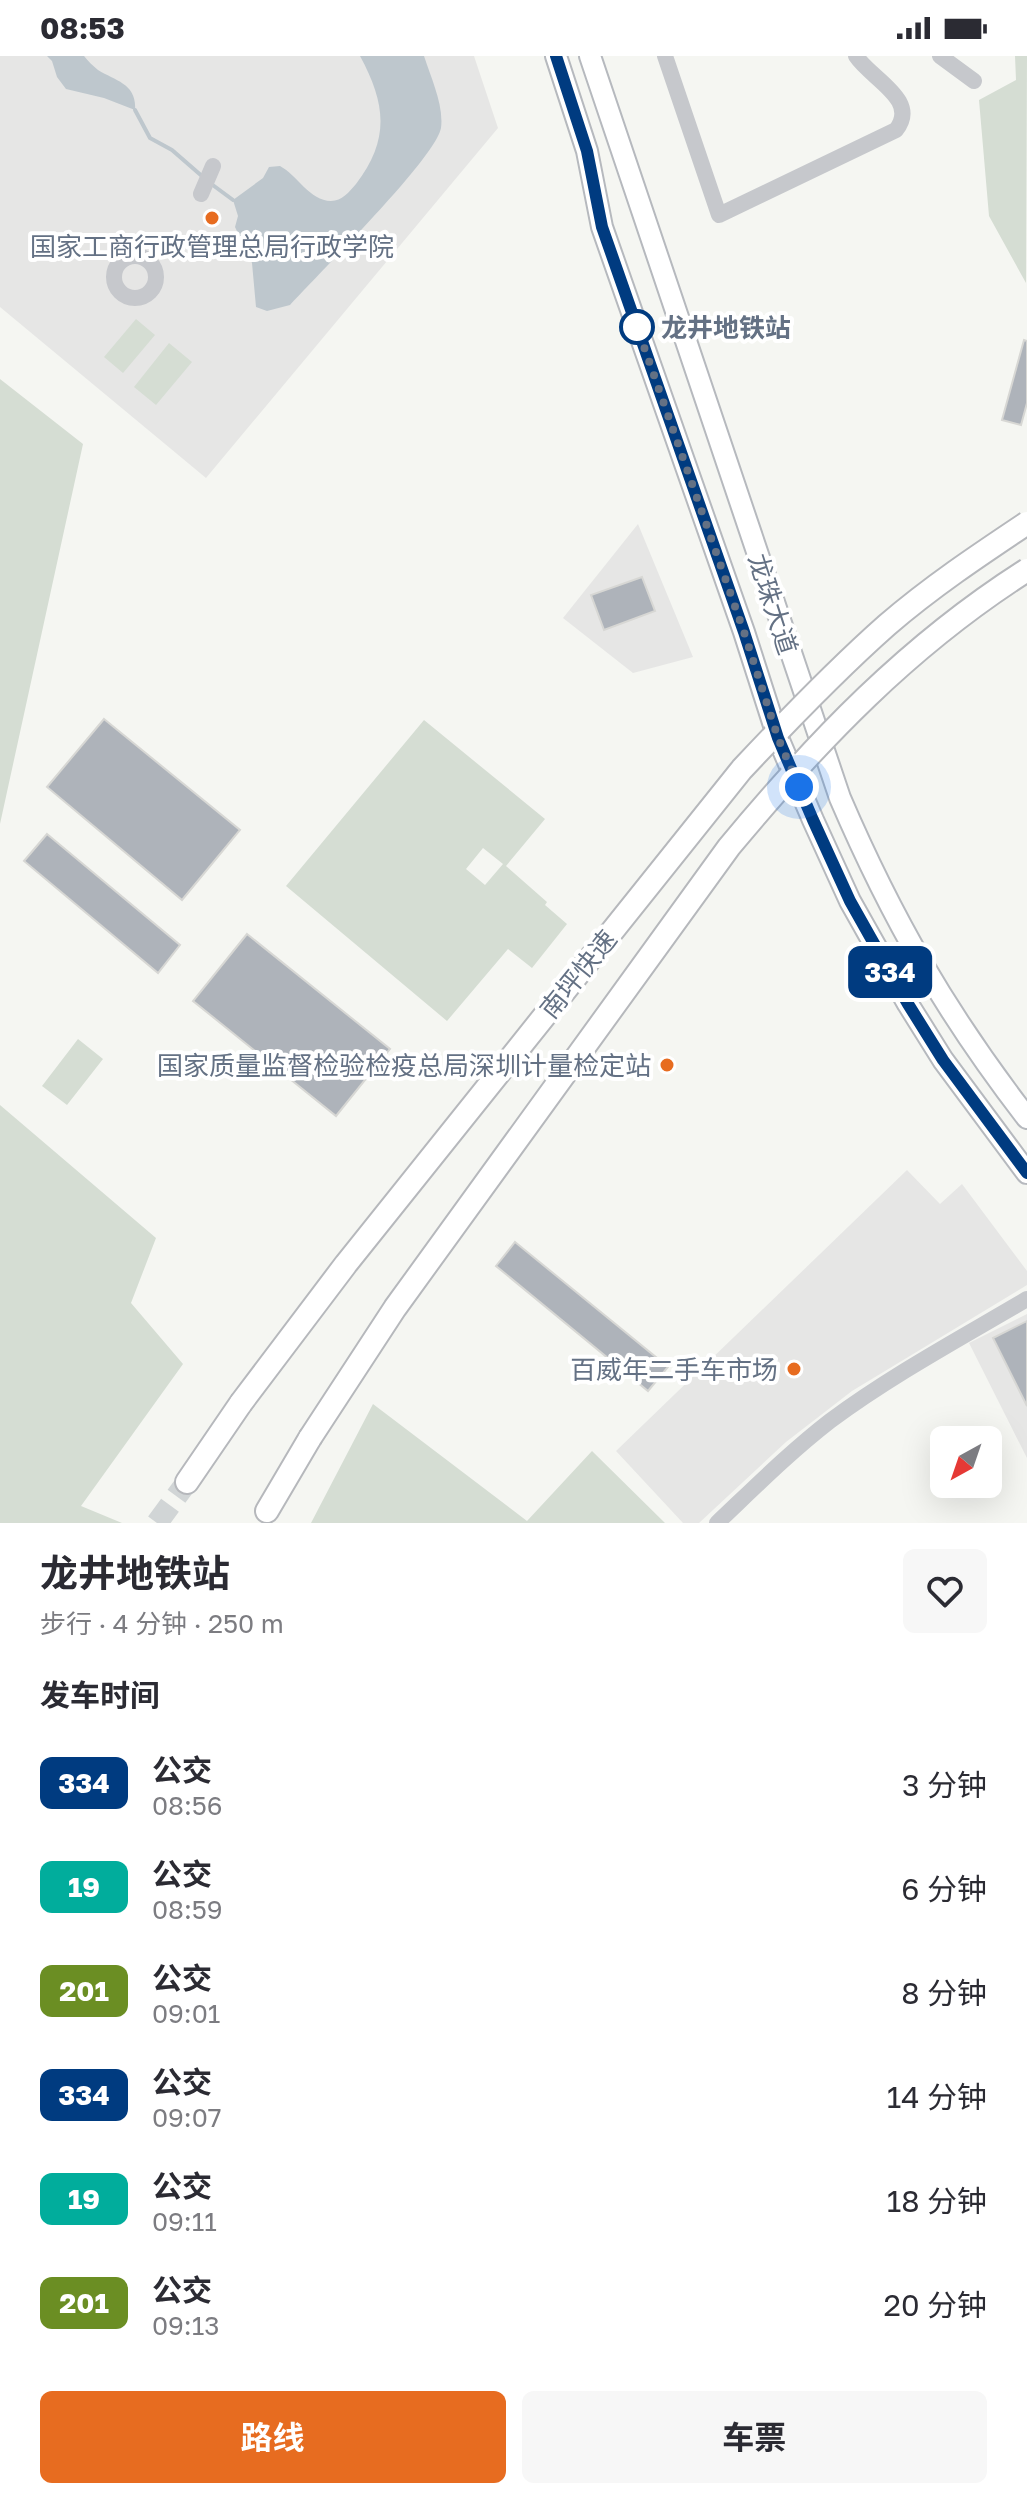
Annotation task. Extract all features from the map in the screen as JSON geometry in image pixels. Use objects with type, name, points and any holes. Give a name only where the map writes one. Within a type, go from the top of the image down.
[{"type":"highway","name":"南坪快速","points":[[187,1482],[241,1403],[346,1264],[742,769],[888,624],[937,585],[1027,523]]},
{"type":"highway","name":"南坪快速","points":[[267,1511],[310,1438],[387,1320],[729,847],[843,717],[949,625],[1027,570]]},
{"type":"main road","name":"龙珠大道","points":[[556,56],[587,151],[602,227],[778,738],[850,901],[908,1004],[943,1060],[1027,1173]]},
{"type":"main road","name":"龙珠大道","points":[[590,56],[840,798],[913,952],[972,1044],[1027,1118]]},
{"type":"main road","points":[[602,90],[606,56]]},
{"type":"street","points":[[665,56],[719,215],[896,130],[903,121],[904,110],[899,98],[856,56]]},
{"type":"street","points":[[940,56],[974,81]]},
{"type":"street","points":[[201,194],[213,166]]},
{"type":"street","points":[[717,1523],[794,1451],[859,1401],[1027,1299]]},
{"type":"shaded area","name":"国家工商行政管理总局行政学院","points":[[0,56],[474,56],[498,128],[206,478],[0,307]]},
{"type":"shaded area","points":[[47,56],[84,56],[98,70],[129,89],[135,101],[135,110],[104,98],[66,89]]},
{"type":"shaded area","points":[[360,56],[424,56],[439,101],[441,128],[434,143],[398,189],[290,305],[267,311],[256,307],[252,263],[235,227],[238,216],[233,200],[263,178],[269,167],[280,166],[323,200],[339,199],[353,187],[375,152],[380,121],[375,90]]},
{"type":"shaded area","points":[[1015,56],[1027,56],[1026,283],[989,216],[979,100],[1016,80]]},
{"type":"shaded area","points":[[136,319],[155,335],[123,373],[104,357]]},
{"type":"shaded area","points":[[169,343],[192,362],[156,405],[134,387]]},
{"type":"shaded area","points":[[0,379],[83,444],[0,824]]},
{"type":"shaded area","points":[[638,524],[693,657],[633,673],[563,618]]},
{"type":"shaded area","points":[[424,720],[545,819],[506,866],[567,924],[532,968],[508,949],[447,1021],[286,886]],"holes":[[[483,848],[503,864],[485,885],[466,869]]]},
{"type":"shaded area","points":[[78,1039],[103,1059],[67,1105],[42,1086]]},
{"type":"shaded area","points":[[0,1105],[156,1238],[131,1303],[183,1364],[81,1506],[122,1523],[0,1523]]},
{"type":"shaded area","name":"百威年二手车市场","points":[[907,1170],[940,1204],[962,1184],[1027,1271],[1027,1285],[852,1391],[786,1442],[699,1523],[683,1523],[616,1451]]},
{"type":"shaded area","points":[[1027,1314],[1027,1458],[969,1343]]},
{"type":"shaded area","points":[[373,1404],[527,1521],[592,1451],[665,1523],[311,1523]]},
{"type":"building","points":[[1024,340],[1027,341],[1027,403],[1021,425],[1002,420]]},
{"type":"building","points":[[642,577],[655,611],[604,630],[591,595]]},
{"type":"building","points":[[104,719],[240,830],[182,900],[47,787]]},
{"type":"building","points":[[47,834],[180,945],[158,973],[24,861]]},
{"type":"building","points":[[247,934],[390,1049],[336,1116],[193,1001]]},
{"type":"building","points":[[515,1242],[668,1367],[648,1391],[496,1266]]},
{"type":"building","points":[[1027,1321],[1027,1406],[993,1338]]},
{"type":"waterway","points":[[135,110],[150,138],[172,150],[203,177]]},
{"type":"waterway","points":[[210,183],[233,200]]},
{"type":"tunnel","points":[[157,1523],[187,1482]]},
{"type":"bus line","name":"334","points":[[556,56],[587,151],[602,227],[778,738],[850,901],[908,1004],[943,1060],[1027,1173]]},
{"type":"place","name":"国家工商行政管理总局行政学院","points":[[212,218]]},
{"type":"place","name":"龙井地铁站","points":[[637,327]]},
{"type":"place","name":"国家质量监督检验检疫总局深圳计量检定站","points":[[667,1065]]},
{"type":"place","name":"百威年二手车市场","points":[[794,1369]]},
{"type":"route","points":[[637,327],[636,324],[778,738],[799,787]]}]
